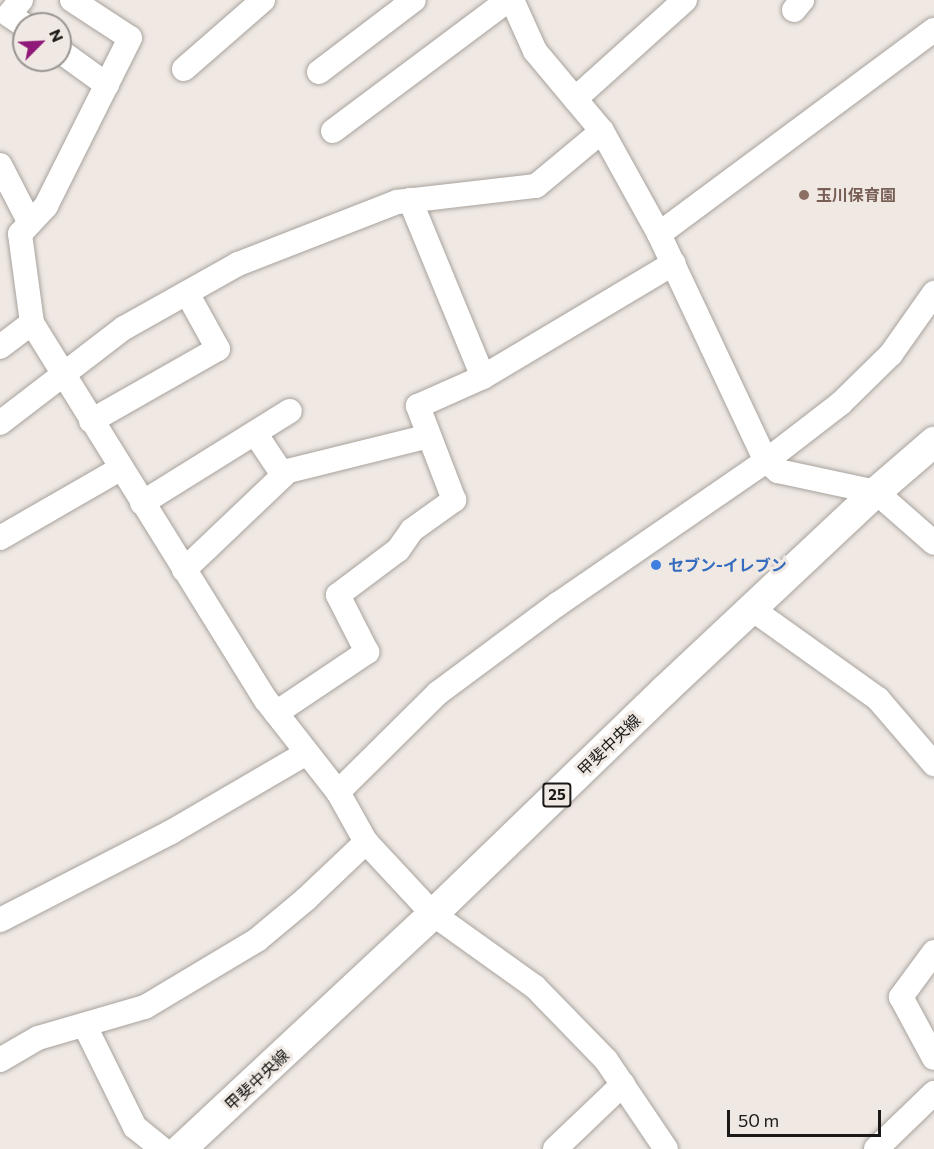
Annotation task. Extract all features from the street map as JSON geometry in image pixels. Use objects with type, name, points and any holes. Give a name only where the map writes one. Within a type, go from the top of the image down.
[{"type":"main road","name":"甲斐中央線","points":[[181,1149],[433,914],[876,492],[934,442]]},
{"type":"street","points":[[12,17],[9,15],[21,0]]},
{"type":"street","points":[[72,0],[130,38],[46,206],[20,234],[32,323],[183,570],[276,713],[338,792],[366,842],[433,914],[535,987],[606,1060],[666,1149]]},
{"type":"street","points":[[184,69],[263,0]]},
{"type":"street","points":[[319,72],[414,0]]},
{"type":"street","points":[[333,131],[507,0]]},
{"type":"street","points":[[512,0],[535,51],[602,131],[659,234],[766,461],[778,471],[876,492],[934,543]]},
{"type":"street","points":[[575,99],[686,0]]},
{"type":"street","points":[[659,234],[934,30]]},
{"type":"street","points":[[72,60],[107,85]]},
{"type":"street","points":[[0,423],[124,328],[238,264],[397,202],[536,186],[602,131]]},
{"type":"street","points":[[0,165],[30,223]]},
{"type":"street","points":[[410,200],[483,377]]},
{"type":"street","points":[[276,713],[368,652],[338,595],[398,550],[412,530],[454,500],[418,406],[483,377],[674,262]]},
{"type":"street","points":[[91,421],[218,349],[187,293]]},
{"type":"street","points":[[338,792],[438,693],[558,604],[766,461],[842,403],[891,354],[934,293]]},
{"type":"street","points":[[0,346],[32,323]]},
{"type":"street","points":[[142,503],[290,411]]},
{"type":"street","points":[[255,433],[283,475]]},
{"type":"street","points":[[183,570],[288,471],[429,436]]},
{"type":"street","points":[[0,538],[120,469]]},
{"type":"street","points":[[752,609],[878,699],[934,764]]},
{"type":"street","points":[[0,920],[171,832],[308,753]]},
{"type":"street","points":[[0,1060],[38,1038],[86,1026],[145,1007],[256,939],[306,899],[366,842]]},
{"type":"street","points":[[934,952],[901,997],[934,1058]]},
{"type":"street","points":[[86,1026],[135,1127],[162,1149]]},
{"type":"street","points":[[555,1149],[623,1084]]},
{"type":"street","points":[[876,1149],[934,1093]]},
{"type":"place","name":"玉川保育園","points":[[804,195]]},
{"type":"place","name":"セブン-イレブン","points":[[656,565]]}]
